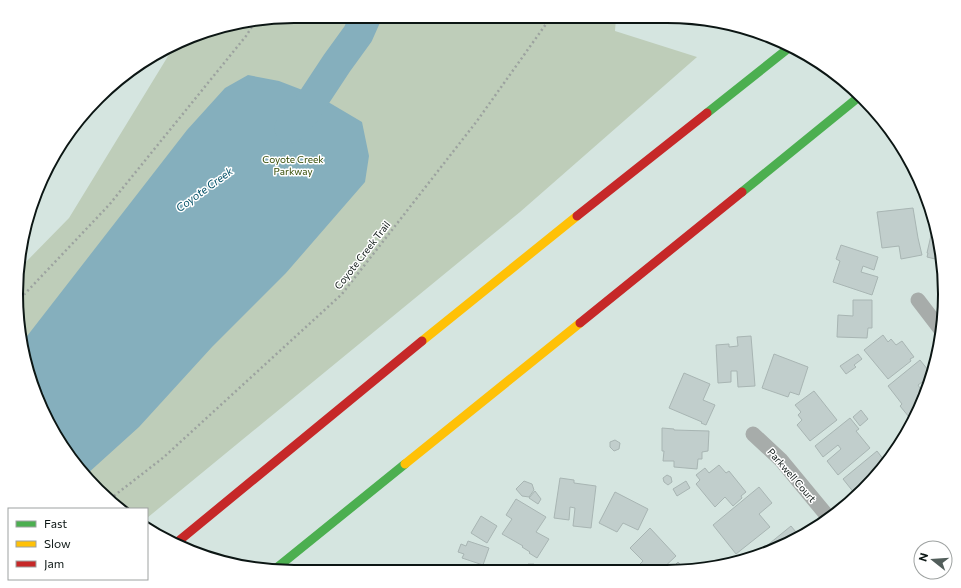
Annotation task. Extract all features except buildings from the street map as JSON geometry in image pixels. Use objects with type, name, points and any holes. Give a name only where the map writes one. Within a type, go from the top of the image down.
[{"type":"highway","points":[[180,540],[520,261],[786,50]]},
{"type":"highway","points":[[281,564],[856,99]]},
{"type":"street","points":[[918,300],[936,323]]},
{"type":"street","name":"Parkwell Court","points":[[753,434],[781,460],[825,514]]},
{"type":"path","name":"Coyote Creek Trail","points":[[113,496],[164,458],[342,294],[477,121],[548,23]]},
{"type":"path","points":[[23,296],[109,205],[246,36],[252,26]]},
{"type":"green space","name":"Coyote Creek Parkway","points":[[294,23],[616,23],[615,31],[697,57],[520,212],[148,517],[148,508],[128,508],[102,486],[79,459],[59,430],[51,414],[37,381],[32,364],[25,329],[23,294],[25,263],[69,218],[170,53],[207,37],[224,32],[259,25]]},
{"type":"water","points":[[248,75],[279,81],[318,96],[362,122],[369,156],[365,182],[286,273],[212,347],[139,427],[89,472],[59,430],[51,414],[37,381],[26,337],[187,130],[225,88]]},
{"type":"waterway","name":"Coyote Creek","points":[[290,128],[304,113],[358,34],[363,23]]},
{"type":"traffic: fast","points":[[707,113],[786,50]]},
{"type":"traffic: fast","points":[[742,192],[856,99]]},
{"type":"traffic: fast","points":[[281,564],[405,464]]},
{"type":"traffic: slow","points":[[422,341],[577,216]]},
{"type":"traffic: slow","points":[[405,464],[580,323]]},
{"type":"traffic: jam","points":[[577,216],[707,113]]},
{"type":"traffic: jam","points":[[580,323],[742,192]]},
{"type":"traffic: jam","points":[[180,540],[422,341]]}]
